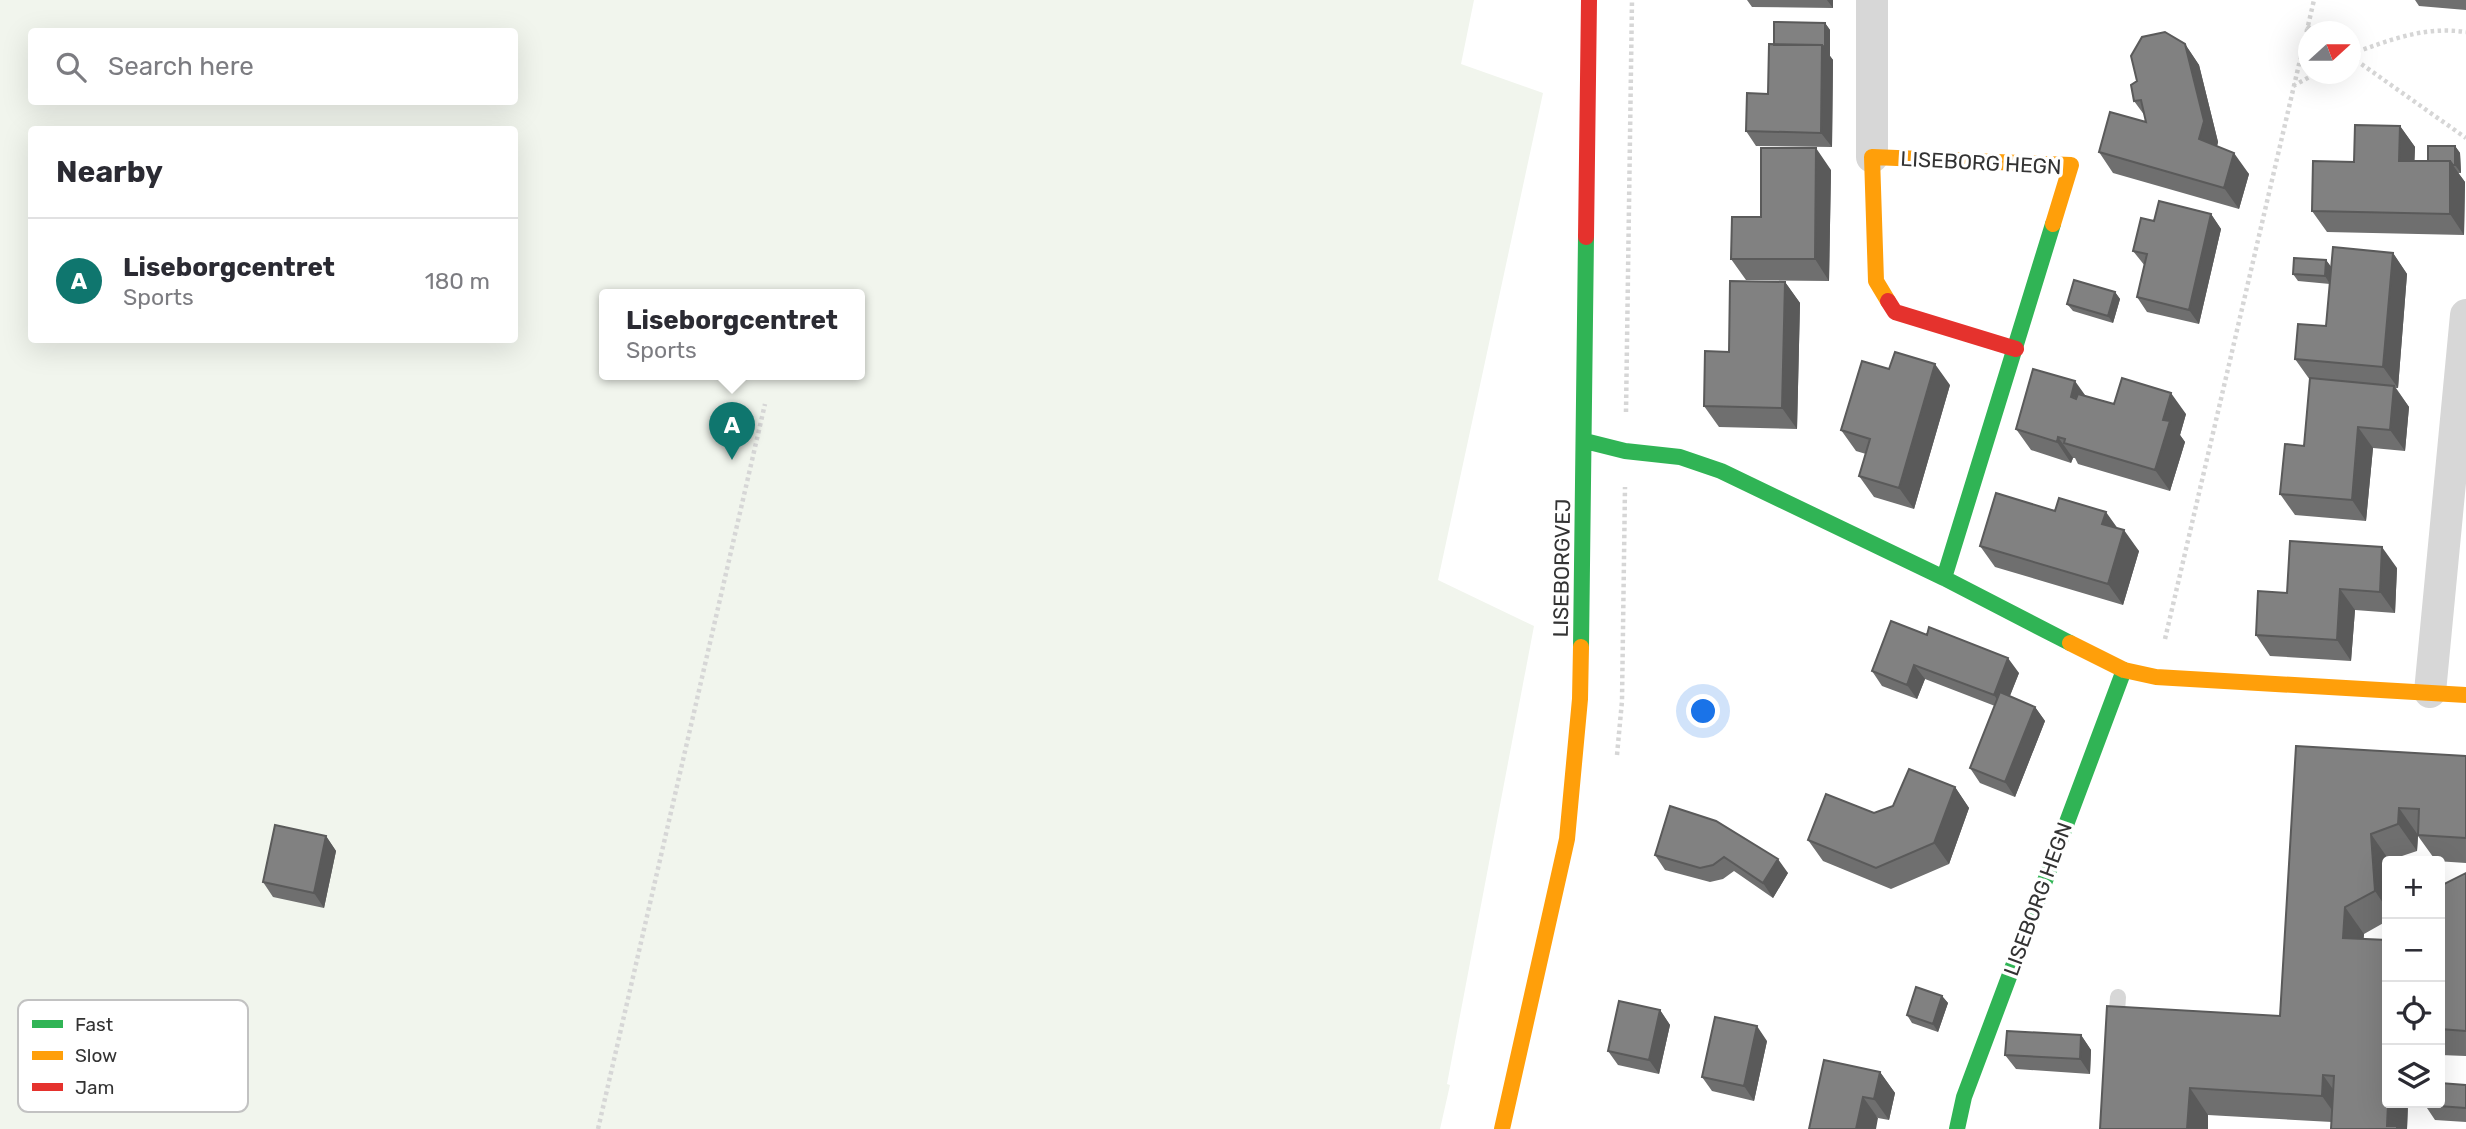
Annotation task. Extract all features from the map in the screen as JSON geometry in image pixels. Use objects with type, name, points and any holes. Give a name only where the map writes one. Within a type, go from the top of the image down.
[{"type":"street","name":"LISEBORGVEJ","points":[[1502,1129],[1567,839],[1580,699],[1589,0]]},
{"type":"street","name":"LISEBORG HEGN","points":[[1872,0],[1875,281],[1895,312],[2017,349]]},
{"type":"street","name":"LISEBORG HEGN","points":[[1872,157],[2071,164],[2017,349],[1944,578]]},
{"type":"street","points":[[2430,692],[2466,315]]},
{"type":"street","points":[[1585,441],[1625,451],[1680,457],[1721,471],[1944,578],[2123,670],[2156,677],[2466,695]]},
{"type":"street","name":"LISEBORG HEGN","points":[[1957,1129],[1964,1097],[2123,670]]},
{"type":"lane","points":[[2116,1036],[2118,997]]},
{"type":"path","points":[[2308,21],[2314,0]]},
{"type":"path","points":[[2361,51],[2404,35],[2443,29],[2466,33]]},
{"type":"path","points":[[2361,63],[2466,138]]},
{"type":"path","points":[[2156,677],[2298,65]]},
{"type":"path","points":[[2293,86],[2298,83]]},
{"type":"path","points":[[598,1129],[765,404]]},
{"type":"shaded area","points":[[0,0],[1474,0],[1461,64],[1543,93],[1438,580],[1534,626],[1440,1129],[0,1129]]},
{"type":"building","points":[[1774,22],[1825,23],[1825,48],[1822,45],[1774,45]]},
{"type":"building","points":[[2165,32],[2185,44],[2204,121],[2199,139],[2234,153],[2224,188],[2099,152],[2110,112],[2146,122],[2141,100],[2134,101],[2131,85],[2137,81],[2131,56],[2142,37]]},
{"type":"building","points":[[1769,44],[1822,45],[1821,133],[1746,131],[1747,93],[1768,94]]},
{"type":"building","points":[[2355,125],[2400,126],[2399,161],[2450,161],[2450,214],[2312,211],[2313,161],[2354,162]]},
{"type":"building","points":[[2428,146],[2455,146],[2455,165],[2450,161],[2428,161]]},
{"type":"building","points":[[1761,148],[1816,148],[1815,259],[1731,259],[1732,217],[1761,217]]},
{"type":"building","points":[[2159,201],[2211,214],[2189,310],[2137,297],[2147,254],[2133,251],[2141,218],[2154,221]]},
{"type":"building","points":[[2333,247],[2393,253],[2383,367],[2295,359],[2298,324],[2326,326]]},
{"type":"building","points":[[2294,258],[2326,260],[2325,276],[2293,274]]},
{"type":"building","points":[[2074,280],[2115,292],[2108,316],[2067,304]]},
{"type":"building","points":[[1730,281],[1785,282],[1782,408],[1704,406],[1705,351],[1729,352]]},
{"type":"building","points":[[1895,352],[1935,364],[1899,488],[1859,476],[1870,439],[1841,430],[1862,361],[1889,369]]},
{"type":"building","points":[[2033,369],[2075,381],[2071,397],[2076,399],[2078,394],[2114,404],[2122,378],[2171,393],[2163,420],[2170,421],[2155,470],[2064,443],[2065,439],[2058,437],[2057,442],[2016,429]]},
{"type":"building","points":[[2310,378],[2394,386],[2390,430],[2358,427],[2352,500],[2280,494],[2285,444],[2304,446]]},
{"type":"building","points":[[1996,493],[2055,511],[2059,498],[2106,512],[2102,524],[2124,530],[2108,584],[1980,546]]},
{"type":"building","points":[[2290,541],[2382,547],[2380,592],[2340,589],[2337,640],[2256,635],[2258,591],[2287,593]]},
{"type":"building","points":[[1891,621],[1927,635],[1929,627],[2008,658],[1994,695],[1914,665],[1907,685],[1872,671]]},
{"type":"building","points":[[2000,692],[2035,707],[2005,782],[1970,768]]},
{"type":"building","points":[[2296,746],[2466,756],[2466,838],[2418,835],[2419,809],[2399,808],[2398,824],[2371,834],[2375,891],[2345,907],[2343,938],[2382,940],[2382,1108],[2388,1108],[2387,1126],[2397,1126],[2397,1129],[2331,1129],[2334,1076],[2323,1075],[2322,1096],[2190,1088],[2187,1129],[2100,1129],[2107,1006],[2280,1016]]},
{"type":"building","points":[[1909,769],[1955,787],[1934,843],[1876,868],[1808,840],[1826,794],[1874,813],[1893,806]]},
{"type":"building","points":[[1670,806],[1716,821],[1778,859],[1763,883],[1724,857],[1713,865],[1700,868],[1655,855]]},
{"type":"building","points":[[275,825],[326,836],[314,893],[263,882]]},
{"type":"building","points":[[2466,873],[2466,1031],[2445,1029],[2445,884]]},
{"type":"building","points":[[1916,987],[1942,996],[1933,1024],[1907,1015]]},
{"type":"building","points":[[1619,1001],[1660,1010],[1649,1060],[1608,1051]]},
{"type":"building","points":[[1715,1017],[1757,1026],[1744,1086],[1702,1077]]},
{"type":"building","points":[[2007,1031],[2081,1035],[2080,1059],[2005,1055]]},
{"type":"building","points":[[1824,1060],[1880,1072],[1874,1099],[1863,1097],[1856,1129],[1809,1129]]},
{"type":"building","points":[[2445,1083],[2466,1085],[2466,1108],[2445,1106]]},
{"type":"traffic: fast","points":[[1944,578],[2053,224]]},
{"type":"traffic: fast","points":[[1581,647],[1586,237]]},
{"type":"traffic: fast","points":[[1585,441],[1625,451],[1680,457],[1721,471],[1944,578],[2070,643]]},
{"type":"traffic: fast","points":[[1957,1129],[1964,1097],[2124,670]]},
{"type":"traffic: slow","points":[[1888,301],[1876,281],[1872,157],[2071,165],[2053,224]]},
{"type":"traffic: slow","points":[[2070,643],[2124,670],[2156,677],[2466,695]]},
{"type":"traffic: slow","points":[[1502,1129],[1567,839],[1580,699],[1581,647]]},
{"type":"traffic: jam","points":[[1586,237],[1589,0]]},
{"type":"traffic: jam","points":[[1888,301],[1895,312],[2016,349]]},
{"type":"place","name":"Liseborgcentret","points":[[732,460]]}]
